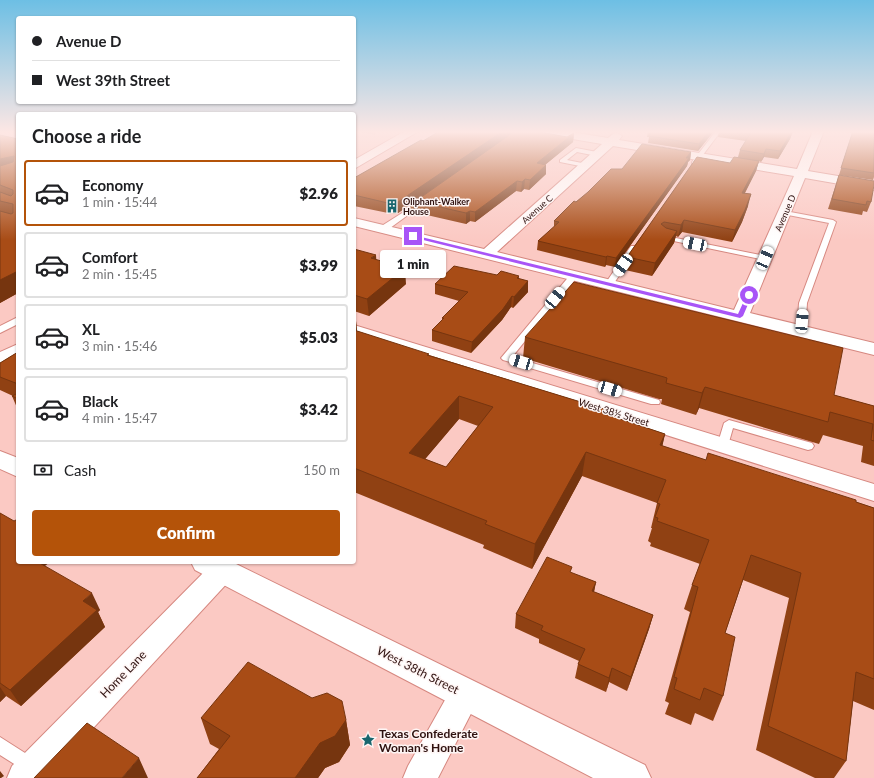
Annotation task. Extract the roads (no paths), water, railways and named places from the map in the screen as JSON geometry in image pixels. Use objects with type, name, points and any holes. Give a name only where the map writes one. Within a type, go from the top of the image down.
[{"type":"street","name":"Avenue C","points":[[487,254],[582,167]]},
{"type":"street","points":[[760,167],[874,186]]},
{"type":"street","name":"Avenue D","points":[[740,316],[804,167]]},
{"type":"street","points":[[356,222],[874,349]]},
{"type":"street","name":"West 38½ Street","points":[[356,331],[874,493]]},
{"type":"street","points":[[0,360],[16,351]]},
{"type":"street","points":[[0,458],[16,467]]},
{"type":"street","name":"West 38th Street","points":[[214,566],[632,778]]},
{"type":"street","name":"Home Lane","points":[[28,773],[214,566]]},
{"type":"street","points":[[420,778],[465,694]]},
{"type":"lane","points":[[383,229],[425,200]]},
{"type":"lane","points":[[784,212],[833,222],[803,303],[801,331]]},
{"type":"lane","points":[[664,237],[765,258]]},
{"type":"lane","points":[[609,284],[641,239]]},
{"type":"lane","points":[[574,276],[506,358],[655,402]]},
{"type":"lane","points":[[0,330],[16,321]]},
{"type":"lane","points":[[723,446],[729,423],[808,446]]},
{"type":"lane","points":[[0,745],[28,773]]},
{"type":"place","name":"Oliphant-Walker House","points":[[392,206]]},
{"type":"place","name":"Texas Confederate Woman's Home","points":[[368,740]]}]
